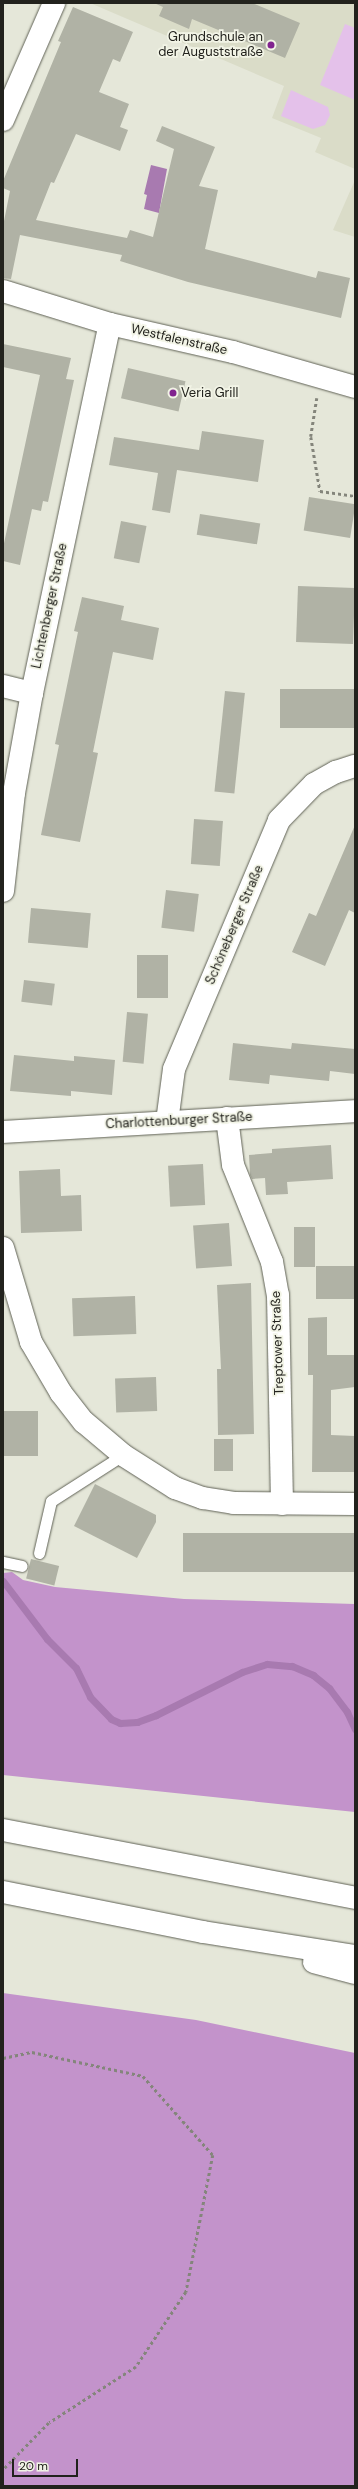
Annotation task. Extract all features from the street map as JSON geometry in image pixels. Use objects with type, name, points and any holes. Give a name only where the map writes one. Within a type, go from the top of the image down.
[{"type":"main road","points":[[3,120],[54,3]]},
{"type":"main road","name":"Westfalenstraße","points":[[3,291],[110,324],[321,376],[355,387]]},
{"type":"main road","name":"Lichtenberger Straße","points":[[3,891],[14,793],[32,693],[110,324]]},
{"type":"main road","points":[[3,686],[32,693]]},
{"type":"main road","name":"Schöneberger Straße","points":[[167,1122],[174,1069],[279,820],[296,800],[314,784],[336,772],[355,766]]},
{"type":"main road","name":"Charlottenburger Straße","points":[[3,1132],[355,1111]]},
{"type":"main road","name":"Treptower Straße","points":[[227,1118],[234,1165],[272,1262],[278,1295],[282,1504]]},
{"type":"main road","points":[[3,1248],[30,1342],[61,1393],[84,1422],[123,1455],[175,1488],[203,1498],[234,1503],[355,1504]]},
{"type":"main road","points":[[3,1830],[355,1898]]},
{"type":"main road","points":[[3,1892],[203,1932],[355,1956]]},
{"type":"main road","points":[[203,1932],[355,1973]]},
{"type":"lane","points":[[39,1553],[51,1500],[123,1455]]},
{"type":"lane","points":[[3,1562],[22,1566]]},
{"type":"path","points":[[321,376],[311,437],[320,491],[355,496]]},
{"type":"path","points":[[3,2058],[32,2052],[143,2076],[213,2155],[186,2292],[136,2367],[49,2423],[3,2470]]},
{"type":"shaded area","name":"Grundschule an der Auguststraße","points":[[90,3],[355,3],[355,169],[315,152],[321,138],[272,118],[284,86]]},
{"type":"shaded area","points":[[345,24],[355,28],[355,100],[320,85]]},
{"type":"shaded area","points":[[291,90],[328,107],[330,115],[325,125],[313,129],[281,116]]},
{"type":"shaded area","points":[[151,165],[167,169],[159,213],[144,209],[147,195],[144,194]]},
{"type":"shaded area","points":[[355,180],[355,237],[333,230]]},
{"type":"shaded area","points":[[12,1572],[23,1580],[55,1587],[184,1599],[355,1604],[355,1812],[3,1775],[3,1573]]},
{"type":"shaded area","points":[[3,1993],[196,2020],[355,2053],[355,2486],[3,2486]]},
{"type":"building","points":[[154,3],[252,3],[300,23],[285,58],[192,19],[189,29],[159,16],[163,7]]},
{"type":"building","points":[[73,7],[133,32],[120,62],[113,59],[99,92],[129,104],[120,127],[128,130],[120,151],[76,134],[54,183],[51,182],[36,220],[127,238],[130,230],[153,237],[174,149],[156,141],[162,126],[215,147],[199,186],[218,190],[205,249],[316,278],[318,271],[350,278],[341,318],[188,282],[120,261],[122,255],[20,235],[11,279],[3,278],[3,226],[10,191],[3,188],[3,181],[61,42],[58,41]]},
{"type":"building","points":[[3,344],[71,358],[66,379],[74,380],[48,502],[43,501],[41,511],[32,509],[20,565],[3,561],[3,548],[40,375],[3,367]]},
{"type":"building","points":[[128,368],[185,381],[179,411],[121,398]]},
{"type":"building","points":[[202,431],[264,440],[258,482],[177,470],[170,513],[152,510],[158,473],[109,465],[114,437],[199,450]]},
{"type":"building","points":[[309,497],[355,504],[350,538],[304,531]]},
{"type":"building","points":[[200,514],[260,524],[257,544],[197,535]]},
{"type":"building","points":[[121,521],[147,526],[139,563],[114,558]]},
{"type":"building","points":[[298,586],[355,588],[353,644],[296,642]]},
{"type":"building","points":[[82,597],[124,606],[121,620],[159,628],[153,660],[113,652],[93,752],[98,753],[80,842],[41,835],[59,745],[55,744],[78,632],[74,631]]},
{"type":"building","points":[[280,689],[355,689],[355,728],[280,728]]},
{"type":"building","points":[[225,691],[245,693],[234,794],[214,791]]},
{"type":"building","points":[[194,819],[223,821],[220,866],[191,864]]},
{"type":"building","points":[[355,825],[355,913],[349,910],[325,966],[292,952],[309,913],[316,916]]},
{"type":"building","points":[[166,890],[199,894],[194,932],[161,928]]},
{"type":"building","points":[[31,908],[91,913],[88,948],[28,943]]},
{"type":"building","points":[[137,955],[168,955],[168,998],[137,998]]},
{"type":"building","points":[[24,980],[55,984],[52,1006],[21,1002]]},
{"type":"building","points":[[127,1012],[148,1014],[144,1064],[123,1062]]},
{"type":"building","points":[[233,1043],[291,1049],[292,1043],[355,1049],[355,1074],[330,1071],[329,1081],[270,1075],[269,1084],[229,1080]]},
{"type":"building","points":[[14,1055],[74,1061],[74,1056],[115,1060],[112,1095],[71,1091],[71,1096],[10,1091]]},
{"type":"building","points":[[331,1145],[333,1179],[287,1182],[288,1194],[266,1195],[265,1178],[252,1179],[250,1175],[249,1155],[272,1153],[272,1149]]},
{"type":"building","points":[[203,1164],[205,1205],[170,1207],[168,1166]]},
{"type":"building","points":[[60,1169],[61,1196],[81,1195],[82,1231],[21,1233],[19,1171]]},
{"type":"building","points":[[229,1223],[232,1266],[196,1268],[193,1226]]},
{"type":"building","points":[[294,1227],[315,1227],[315,1267],[294,1267]]},
{"type":"building","points":[[316,1266],[355,1266],[355,1299],[316,1299]]},
{"type":"building","points":[[251,1283],[254,1434],[218,1435],[217,1369],[221,1369],[217,1285]]},
{"type":"building","points":[[135,1296],[136,1334],[73,1336],[72,1298]]},
{"type":"building","points":[[327,1317],[327,1355],[355,1355],[355,1387],[331,1390],[331,1435],[355,1436],[355,1472],[312,1472],[313,1375],[308,1375],[308,1318]]},
{"type":"building","points":[[156,1377],[157,1411],[116,1412],[115,1378]]},
{"type":"building","points":[[4,1411],[38,1411],[38,1456],[4,1456]]},
{"type":"building","points":[[214,1439],[233,1439],[233,1471],[214,1471]]},
{"type":"building","points":[[95,1484],[156,1515],[156,1522],[137,1558],[74,1526]]},
{"type":"building","points":[[183,1533],[355,1533],[355,1572],[183,1572]]},
{"type":"building","points":[[31,1559],[59,1566],[54,1585],[26,1578]]},
{"type":"waterway","points":[[3,1581],[47,1639],[76,1668],[90,1697],[111,1719],[120,1723],[137,1722],[156,1715],[242,1672],[267,1664],[292,1666],[313,1675],[329,1688],[347,1712],[355,1729]]},
{"type":"place","name":"Grundschule an der Auguststraße","points":[[271,45]]},
{"type":"place","name":"Veria Grill","points":[[173,393]]}]
